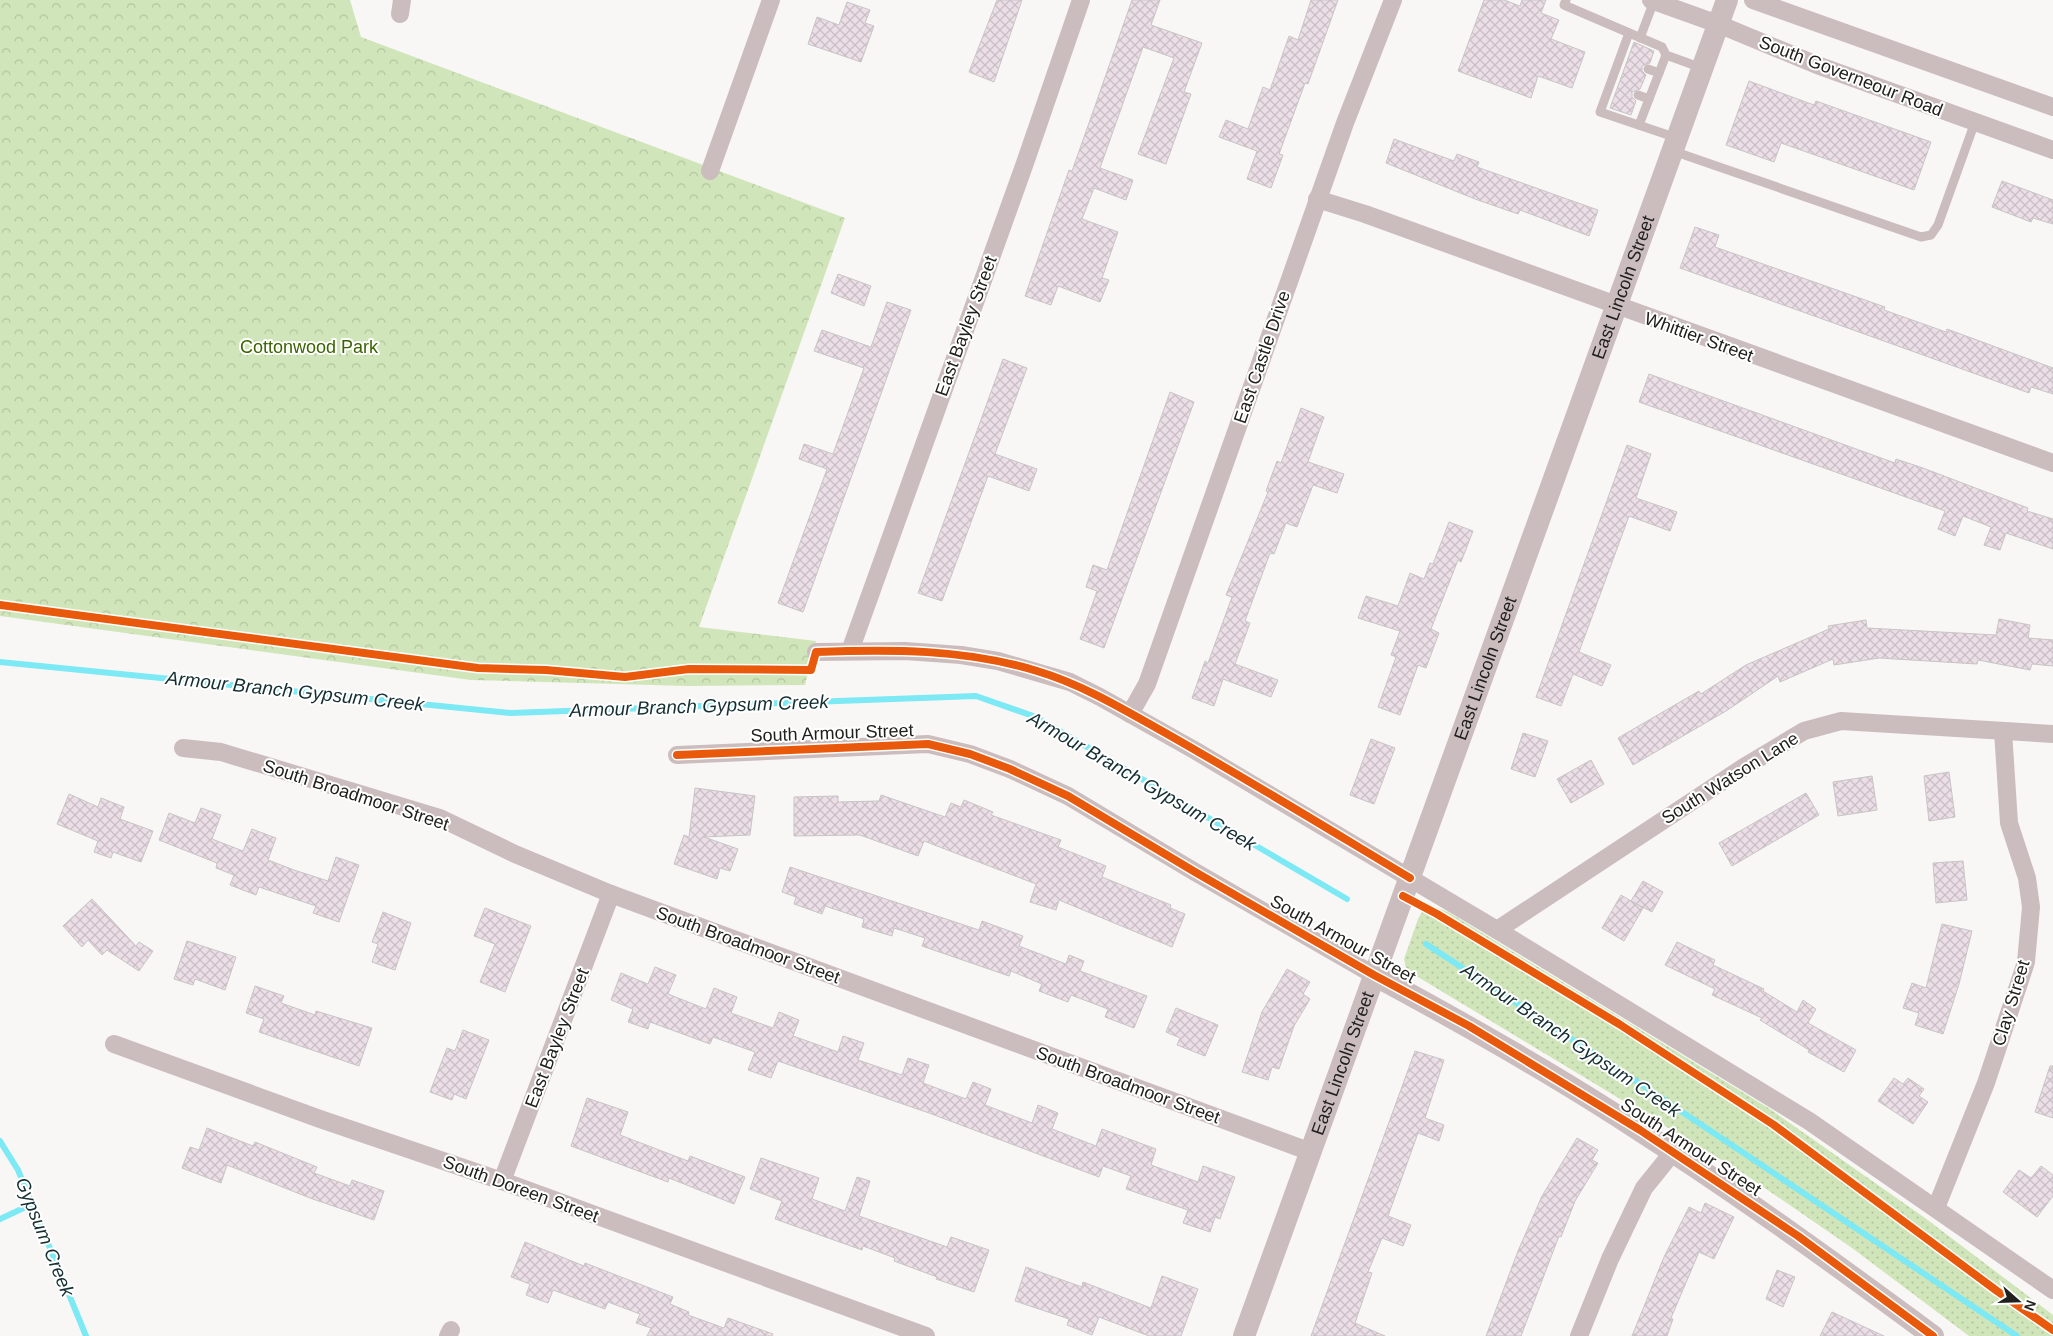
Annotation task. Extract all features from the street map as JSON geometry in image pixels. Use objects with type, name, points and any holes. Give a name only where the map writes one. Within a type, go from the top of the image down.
[{"type":"street","points":[[710,171],[771,0]]},
{"type":"street","name":"East Bayley Street","points":[[850,650],[1081,0]]},
{"type":"street","name":"East Castle Drive","points":[[1130,714],[1147,684],[1317,200],[1393,0]]},
{"type":"street","name":"East Lincoln Street","points":[[1244,1336],[1727,0]]},
{"type":"street","name":"South Governeour Road","points":[[1753,0],[2053,107]]},
{"type":"street","name":"South Governeour Road","points":[[1652,1],[1718,24],[1818,65],[2053,150]]},
{"type":"street","name":"Whittier Street","points":[[1317,200],[1374,218],[2053,463]]},
{"type":"street","points":[[816,652],[850,650],[952,654],[998,661],[1070,682],[1130,714],[1498,930],[1809,1121],[2053,1290]]},
{"type":"street","name":"South Watson Lane","points":[[1498,930],[1744,767],[1804,731],[1841,721],[2053,734]]},
{"type":"street","name":"Clay Street","points":[[1936,1208],[1986,1083],[2026,962],[2031,907],[2027,878],[2009,823],[2003,731]]},
{"type":"street","name":"South Armour Street","points":[[677,755],[928,744],[970,754],[1010,769],[1068,796],[1374,975],[1470,1026],[1673,1152],[1798,1236],[1927,1334]]},
{"type":"street","name":"South Broadmoor Street","points":[[183,748],[222,752],[440,818],[515,854],[611,894],[1311,1152]]},
{"type":"street","name":"East Bayley Street","points":[[502,1181],[611,894]]},
{"type":"street","name":"South Doreen Street","points":[[114,1044],[320,1119],[502,1181],[926,1336]]},
{"type":"street","points":[[1579,1336],[1610,1259],[1644,1188],[1673,1152]]},
{"type":"lane","points":[[1566,0],[1564,5],[1662,47],[1666,55],[1702,68]]},
{"type":"lane","points":[[1640,38],[1652,1]]},
{"type":"lane","points":[[1629,33],[1614,87],[1600,112],[1639,125],[1675,144],[1921,237],[1931,235],[1938,226],[1974,122]]},
{"type":"lane","points":[[1639,125],[1666,55]]},
{"type":"lane","points":[[1648,69],[1659,73]]},
{"type":"lane","points":[[1638,95],[1649,99]]},
{"type":"green space","name":"Cottonwood Park","points":[[0,0],[350,0],[361,37],[845,218],[699,627],[816,641],[805,685],[688,686],[471,680],[0,616]]},
{"type":"green space","points":[[1435,907],[1448,912],[1770,1109],[1925,1218],[2053,1315],[2053,1336],[1969,1336],[1852,1248],[1743,1173],[1413,974],[1406,968],[1404,959],[1422,912]]},
{"type":"building","points":[[997,0],[1022,0],[994,82],[969,72]]},
{"type":"building","points":[[1132,0],[1160,0],[1151,25],[1202,43],[1184,92],[1191,94],[1166,164],[1138,154],[1174,58],[1143,47],[1100,168],[1133,180],[1126,200],[1094,188],[1082,219],[1118,232],[1102,278],[1109,280],[1100,302],[1058,286],[1051,305],[1025,296],[1069,170],[1072,171]]},
{"type":"building","points":[[1311,0],[1338,0],[1308,84],[1305,83],[1279,154],[1283,155],[1271,188],[1247,179],[1257,151],[1219,137],[1226,120],[1248,129],[1263,87],[1270,90],[1289,36],[1298,40]]},
{"type":"building","points":[[1484,0],[1504,0],[1520,6],[1522,0],[1546,0],[1541,13],[1559,20],[1551,39],[1585,52],[1572,88],[1538,76],[1531,98],[1458,71]]},
{"type":"building","points":[[847,2],[870,10],[865,23],[874,26],[861,62],[808,44],[817,17],[839,25]]},
{"type":"building","points":[[1634,42],[1654,51],[1650,63],[1642,66],[1642,71],[1646,75],[1640,89],[1632,92],[1632,97],[1636,101],[1631,115],[1610,108]]},
{"type":"building","points":[[1749,81],[1814,105],[1816,101],[1931,142],[1914,190],[1781,143],[1774,162],[1726,145]]},
{"type":"building","points":[[1394,139],[1454,161],[1457,154],[1479,162],[1477,167],[1598,210],[1589,236],[1520,210],[1518,214],[1475,199],[1386,163]]},
{"type":"building","points":[[2002,181],[2053,200],[2053,224],[2033,218],[2031,222],[1992,207]]},
{"type":"building","points":[[1695,227],[1719,235],[1715,247],[1885,307],[1884,310],[1946,332],[1947,329],[2053,368],[2053,394],[2031,387],[2029,393],[1680,268]]},
{"type":"building","points":[[838,274],[871,286],[864,306],[831,293]]},
{"type":"building","points":[[887,302],[911,310],[803,612],[778,603],[827,469],[799,459],[804,444],[833,454],[864,368],[814,351],[822,330],[871,347]]},
{"type":"building","points":[[1003,359],[1027,368],[995,454],[1037,469],[1029,491],[988,476],[942,601],[918,593]]},
{"type":"building","points":[[1649,374],[1895,463],[1896,459],[1923,468],[2028,508],[2027,511],[2053,519],[2053,549],[2006,533],[2000,550],[1984,545],[1991,527],[1963,516],[1955,536],[1938,529],[1945,511],[1639,402]]},
{"type":"building","points":[[1170,392],[1194,402],[1104,648],[1080,639],[1097,591],[1086,587],[1093,565],[1107,570]]},
{"type":"building","points":[[1301,408],[1324,417],[1308,462],[1344,474],[1337,493],[1313,485],[1297,527],[1286,523],[1274,554],[1270,553],[1245,621],[1250,623],[1235,664],[1278,680],[1271,697],[1223,679],[1214,706],[1192,698],[1205,661],[1208,663],[1232,597],[1226,595],[1268,492],[1266,491],[1277,461],[1281,463]]},
{"type":"building","points":[[1627,445],[1651,454],[1636,498],[1677,512],[1670,531],[1629,516],[1579,652],[1611,665],[1602,686],[1573,674],[1561,706],[1536,697]]},
{"type":"building","points":[[1449,522],[1473,531],[1461,562],[1458,560],[1431,629],[1439,633],[1426,668],[1418,665],[1400,715],[1378,707],[1396,657],[1391,655],[1400,631],[1358,618],[1366,596],[1398,606],[1410,573],[1424,579],[1430,563],[1433,564]]},
{"type":"building","points":[[1999,619],[2030,625],[2028,638],[2053,640],[2053,666],[2032,664],[2030,670],[1978,660],[1977,664],[1879,658],[1834,665],[1833,659],[1780,682],[1778,676],[1726,711],[1633,765],[1618,738],[1699,691],[1701,694],[1746,665],[1829,629],[1828,626],[1866,620],[1867,628],[1996,635]]},
{"type":"building","points":[[1523,733],[1548,741],[1535,777],[1511,769]]},
{"type":"building","points":[[1371,739],[1395,748],[1374,804],[1350,795]]},
{"type":"building","points":[[1591,760],[1604,784],[1571,803],[1557,779]]},
{"type":"building","points":[[1949,772],[1955,817],[1929,821],[1924,776]]},
{"type":"building","points":[[1872,776],[1877,810],[1838,816],[1833,782]]},
{"type":"building","points":[[695,788],[755,796],[750,835],[704,837],[738,849],[730,871],[720,868],[717,879],[674,864],[684,835],[689,837]]},
{"type":"building","points":[[1806,793],[1819,815],[1732,866],[1719,843]]},
{"type":"building","points":[[69,794],[98,807],[101,798],[124,807],[120,819],[153,831],[141,862],[113,852],[111,858],[94,852],[98,841],[57,824]]},
{"type":"building","points":[[881,795],[945,817],[951,803],[961,807],[964,800],[993,812],[991,815],[1061,840],[1058,847],[1106,866],[1102,877],[1171,905],[1170,908],[1185,914],[1172,947],[1059,900],[1056,910],[1030,902],[1036,884],[924,841],[918,856],[860,835],[794,836],[794,797],[838,796],[838,802],[879,801]]},
{"type":"building","points":[[201,808],[221,815],[212,839],[243,851],[252,829],[276,838],[268,860],[294,870],[328,881],[336,857],[359,865],[339,922],[313,913],[316,906],[259,887],[256,895],[230,885],[234,875],[216,868],[217,863],[159,840],[169,813],[195,823]]},
{"type":"building","points":[[1963,861],[1967,900],[1936,903],[1933,863]]},
{"type":"building","points":[[790,867],[979,930],[982,921],[1023,936],[1019,946],[1066,964],[1069,955],[1084,961],[1080,971],[1147,996],[1134,1028],[1105,1017],[1108,1009],[1071,995],[1068,1002],[1039,991],[1042,984],[1011,971],[1009,976],[922,946],[925,938],[894,928],[892,936],[862,927],[864,919],[825,906],[822,914],[794,904],[796,897],[782,892]]},
{"type":"building","points":[[1643,881],[1663,892],[1652,912],[1631,901]]},
{"type":"building","points":[[1621,895],[1643,908],[1624,941],[1602,928]]},
{"type":"building","points":[[92,899],[136,946],[139,942],[153,951],[139,971],[107,950],[102,955],[88,940],[82,947],[63,926]]},
{"type":"building","points":[[485,908],[531,926],[505,992],[480,982],[495,944],[474,936]]},
{"type":"building","points":[[383,912],[411,923],[395,970],[372,962],[378,944],[372,942]]},
{"type":"building","points":[[1942,924],[1972,931],[1959,984],[1943,1034],[1915,1025],[1919,1013],[1903,1008],[1912,983],[1926,988]]},
{"type":"building","points":[[187,941],[236,957],[225,990],[195,979],[193,985],[174,979]]},
{"type":"building","points":[[1677,942],[1715,960],[1713,965],[1764,989],[1763,991],[1797,1012],[1803,1000],[1816,1009],[1808,1023],[1856,1050],[1844,1072],[1808,1052],[1809,1050],[1760,1020],[1762,1018],[1712,995],[1715,989],[1665,965]]},
{"type":"building","points":[[655,967],[676,975],[668,994],[706,1009],[714,988],[737,997],[731,1013],[773,1028],[779,1012],[799,1020],[793,1036],[838,1052],[843,1036],[864,1043],[858,1060],[902,1075],[908,1058],[929,1065],[923,1083],[966,1099],[973,1082],[991,1089],[985,1105],[1032,1123],[1038,1105],[1058,1113],[1052,1129],[1096,1146],[1102,1129],[1156,1149],[1151,1165],[1198,1182],[1203,1166],[1235,1177],[1220,1219],[1215,1217],[1210,1232],[1183,1223],[1188,1210],[1126,1189],[1131,1176],[1103,1166],[1099,1177],[929,1113],[778,1061],[771,1078],[748,1070],[755,1052],[713,1037],[710,1044],[650,1022],[648,1029],[628,1022],[633,1009],[611,1000],[621,973],[648,984]]},
{"type":"building","points":[[1287,969],[1310,982],[1303,994],[1310,999],[1294,1026],[1279,1069],[1272,1067],[1268,1080],[1242,1072],[1262,1012]]},
{"type":"building","points":[[255,986],[284,996],[281,1003],[315,1015],[316,1011],[372,1028],[359,1066],[259,1032],[264,1019],[246,1013]]},
{"type":"building","points":[[1176,1008],[1218,1025],[1205,1056],[1177,1045],[1180,1038],[1166,1032]]},
{"type":"building","points":[[463,1030],[489,1040],[466,1099],[454,1094],[452,1100],[430,1092],[447,1048],[455,1051]]},
{"type":"building","points":[[1415,1051],[1444,1060],[1425,1118],[1444,1125],[1439,1141],[1418,1133],[1388,1216],[1411,1225],[1403,1246],[1382,1238],[1368,1272],[1372,1273],[1355,1323],[1385,1336],[1311,1336]]},
{"type":"building","points":[[2050,1066],[2053,1066],[2053,1118],[2035,1112]]},
{"type":"building","points":[[1894,1078],[1903,1084],[1908,1078],[1924,1089],[1919,1096],[1928,1102],[1913,1124],[1878,1101]]},
{"type":"building","points":[[587,1098],[628,1112],[620,1135],[688,1161],[690,1156],[745,1177],[734,1204],[669,1178],[668,1182],[571,1146]]},
{"type":"building","points":[[207,1128],[253,1146],[255,1142],[317,1167],[314,1173],[350,1186],[352,1180],[384,1191],[374,1220],[310,1198],[227,1165],[221,1183],[182,1168],[190,1147],[199,1150]]},
{"type":"building","points":[[1577,1138],[1598,1150],[1592,1160],[1598,1163],[1575,1201],[1561,1237],[1559,1236],[1521,1336],[1486,1336],[1518,1251],[1542,1196]]},
{"type":"building","points":[[761,1158],[819,1178],[812,1199],[845,1211],[857,1177],[870,1181],[859,1216],[947,1247],[951,1237],[989,1250],[974,1292],[936,1279],[937,1277],[894,1261],[895,1258],[863,1246],[862,1250],[775,1219],[782,1201],[750,1189]]},
{"type":"building","points":[[2041,1166],[2053,1175],[2053,1196],[2037,1217],[2003,1192],[2019,1170],[2031,1178]]},
{"type":"building","points":[[1705,1203],[1734,1217],[1714,1259],[1699,1252],[1671,1318],[1673,1319],[1667,1336],[1632,1336],[1664,1257],[1689,1207],[1701,1213]]},
{"type":"building","points":[[525,1242],[584,1266],[585,1263],[673,1297],[670,1304],[689,1312],[688,1315],[724,1328],[728,1318],[773,1334],[772,1336],[647,1336],[651,1328],[636,1323],[640,1314],[608,1302],[605,1309],[553,1290],[548,1303],[526,1295],[530,1284],[511,1277]]},
{"type":"building","points":[[1026,1267],[1082,1287],[1083,1282],[1151,1308],[1162,1276],[1198,1289],[1181,1336],[1149,1336],[1099,1317],[1092,1335],[1067,1325],[1069,1319],[1015,1301]]},
{"type":"building","points":[[1777,1270],[1795,1277],[1783,1307],[1766,1299]]},
{"type":"building","points":[[1832,1312],[1884,1336],[1820,1336]]},
{"type":"waterway","name":"Armour Branch Gypsum Creek","points":[[0,662],[511,713],[976,696],[1036,717],[1347,899]]},
{"type":"waterway","name":"Armour Branch Gypsum Creek","points":[[1426,944],[1645,1087],[2017,1336]]},
{"type":"waterway","name":"Gypsum Creek","points":[[0,1141],[18,1170],[86,1336]]},
{"type":"waterway","points":[[0,1219],[30,1205]]},
{"type":"cycle path","points":[[0,605],[478,668],[546,670],[625,677],[689,669],[811,670],[816,652],[928,652],[983,658],[1037,671],[1104,699],[1230,770],[1410,878]]},
{"type":"cycle path","points":[[677,755],[928,744],[970,754],[1010,769],[1068,796],[1374,975],[1469,1026],[1640,1130],[1798,1236],[1933,1336]]},
{"type":"cycle path","points":[[1403,896],[1437,914],[1619,1024],[1774,1125],[1997,1291],[2053,1330]]}]
